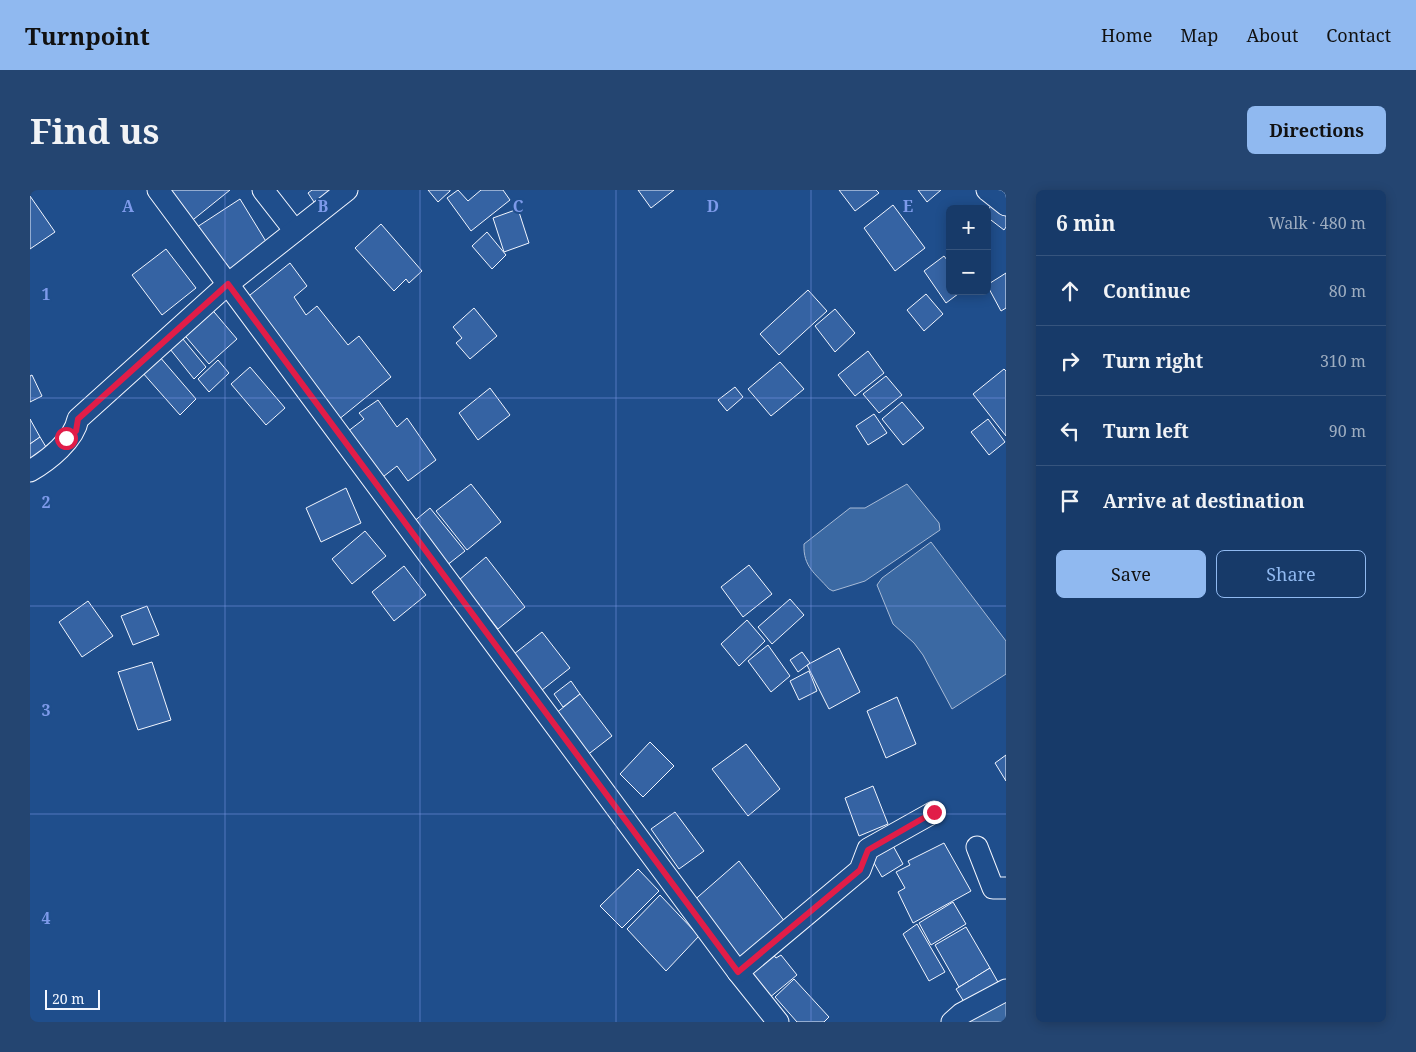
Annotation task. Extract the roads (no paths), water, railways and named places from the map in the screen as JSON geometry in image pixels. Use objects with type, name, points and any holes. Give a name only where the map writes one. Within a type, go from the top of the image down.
[{"type":"street","points":[[158,190],[738,972],[778,1022]]},
{"type":"street","points":[[263,190],[294,231]]},
{"type":"street","points":[[30,471],[62,447],[66,438],[76,431],[78,419],[228,284],[347,190]]},
{"type":"street","points":[[987,190],[1006,205]]},
{"type":"street","points":[[738,972],[860,870],[868,850],[934,812]]},
{"type":"street","points":[[976,847],[993,888],[1006,888]]},
{"type":"street","points":[[952,1022],[961,1014],[1006,990]]},
{"type":"water","points":[[907,484],[939,523],[940,530],[865,581],[833,591],[829,589],[808,564],[804,552],[804,544],[850,508],[865,508]]},
{"type":"water","points":[[931,542],[1006,641],[1006,674],[952,709],[923,655],[914,643],[893,624],[877,585],[882,578]]},
{"type":"water","points":[[1006,995],[1006,1022],[962,1022]]}]
